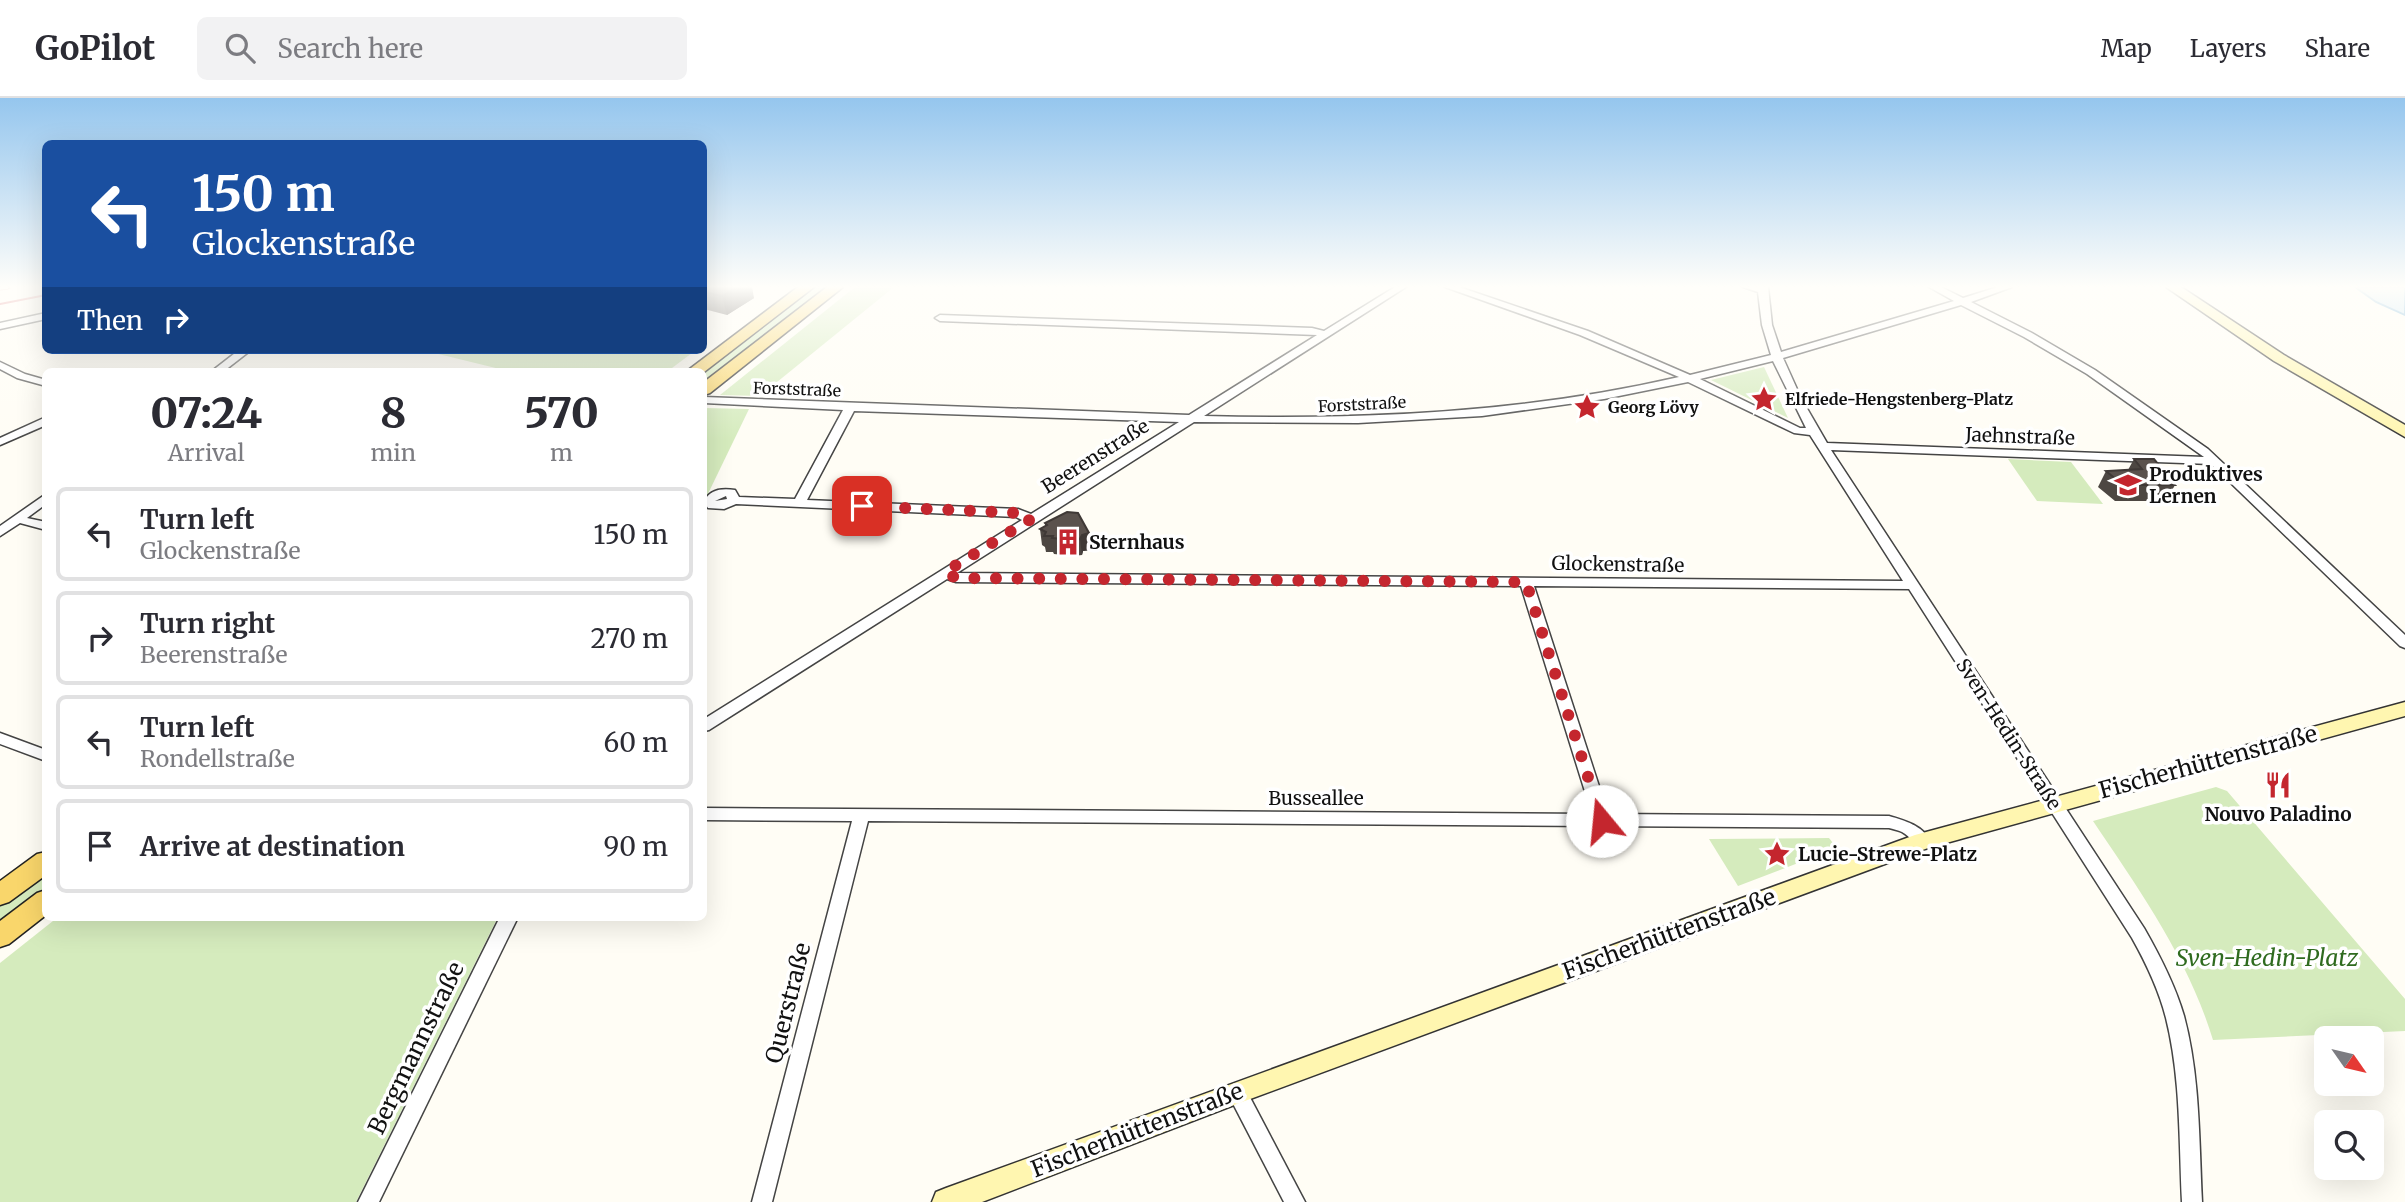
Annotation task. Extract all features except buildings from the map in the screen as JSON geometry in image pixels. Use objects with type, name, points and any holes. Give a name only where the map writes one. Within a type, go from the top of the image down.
[{"type":"main road","points":[[699,368],[738,339]]},
{"type":"main road","points":[[707,388],[770,339]]},
{"type":"main road","points":[[0,895],[42,864]]},
{"type":"main road","points":[[0,936],[42,903]]},
{"type":"street","name":"Beerenstraße","points":[[707,724],[1318,339]]},
{"type":"street","points":[[1599,339],[1693,377],[1798,431],[1814,432]]},
{"type":"street","name":"Sven-Hedin-Straße","points":[[1771,339],[1776,357],[1814,432],[2138,933],[2159,971],[2171,1006],[2183,1057],[2192,1202]]},
{"type":"street","name":"Forststraße","points":[[707,400],[1305,423],[1469,414],[1624,392],[1776,357],[1840,339]]},
{"type":"street","points":[[2031,339],[2091,372],[2149,410],[2216,461],[2405,643]]},
{"type":"street","points":[[2250,339],[2405,432]]},
{"type":"street","points":[[2266,339],[2405,422]]},
{"type":"street","points":[[221,368],[240,354]]},
{"type":"street","points":[[0,365],[21,376],[42,382]]},
{"type":"street","points":[[0,376],[21,376]]},
{"type":"street","points":[[799,503],[851,406]]},
{"type":"street","points":[[26,429],[42,415]]},
{"type":"street","points":[[0,442],[42,422]]},
{"type":"street","name":"Jaehnstraße","points":[[1824,446],[2216,461]]},
{"type":"street","points":[[734,500],[1018,513],[1031,519]]},
{"type":"street","points":[[0,532],[42,501]]},
{"type":"street","points":[[18,519],[42,525]]},
{"type":"street","name":"Glockenstraße","points":[[945,572],[956,578],[1913,585]]},
{"type":"street","points":[[1526,582],[1602,821]]},
{"type":"street","name":"Fischerhüttenstraße","points":[[946,1202],[1237,1092],[1923,841],[2405,709]]},
{"type":"street","points":[[0,738],[42,754]]},
{"type":"street","name":"Busseallee","points":[[707,814],[1889,822],[1907,827],[1923,841]]},
{"type":"street","name":"Querstraße","points":[[762,1202],[862,815]]},
{"type":"street","name":"Bergmannstraße","points":[[368,1202],[507,921]]},
{"type":"street","points":[[1237,1092],[1295,1202]]},
{"type":"green space","points":[[746,339],[764,339],[707,383],[707,368]]},
{"type":"green space","points":[[791,339],[831,339],[760,396],[720,395]]},
{"type":"green space","points":[[438,354],[691,354],[672,368],[496,368]]},
{"type":"green space","name":"Elfriede-Hengstenberg-Platz","points":[[1764,367],[1788,418],[1711,380]]},
{"type":"green space","points":[[707,408],[749,409],[707,496]]},
{"type":"green space","points":[[2008,459],[2071,462],[2103,504],[2037,501]]},
{"type":"green space","name":"Sven-Hedin-Platz","points":[[2216,787],[2227,791],[2405,999],[2405,1031],[2384,1032],[2384,1026],[2314,1026],[2314,1035],[2213,1040],[2203,1010],[2176,953],[2145,899],[2093,821]]},
{"type":"green space","points":[[1829,838],[1837,848],[1738,886],[1709,839]]},
{"type":"green space","points":[[42,870],[42,895],[0,928],[0,902]]},
{"type":"green space","points":[[53,921],[496,921],[356,1202],[0,1202],[0,963]]},
{"type":"place","name":"Elfriede-Hengstenberg-Platz","points":[[1764,399]]},
{"type":"place","name":"Georg Lövy","points":[[1587,407]]},
{"type":"place","name":"Produktives Lernen","points":[[2128,485]]},
{"type":"place","name":"Sternhaus","points":[[1068,542]]},
{"type":"place","name":"Nouvo Paladino","points":[[2278,785]]},
{"type":"place","name":"Lucie-Strewe-Platz","points":[[1777,854]]},
{"type":"route","points":[[862,506],[1018,513],[1031,519],[945,572],[956,578],[1526,582],[1602,821]]}]
